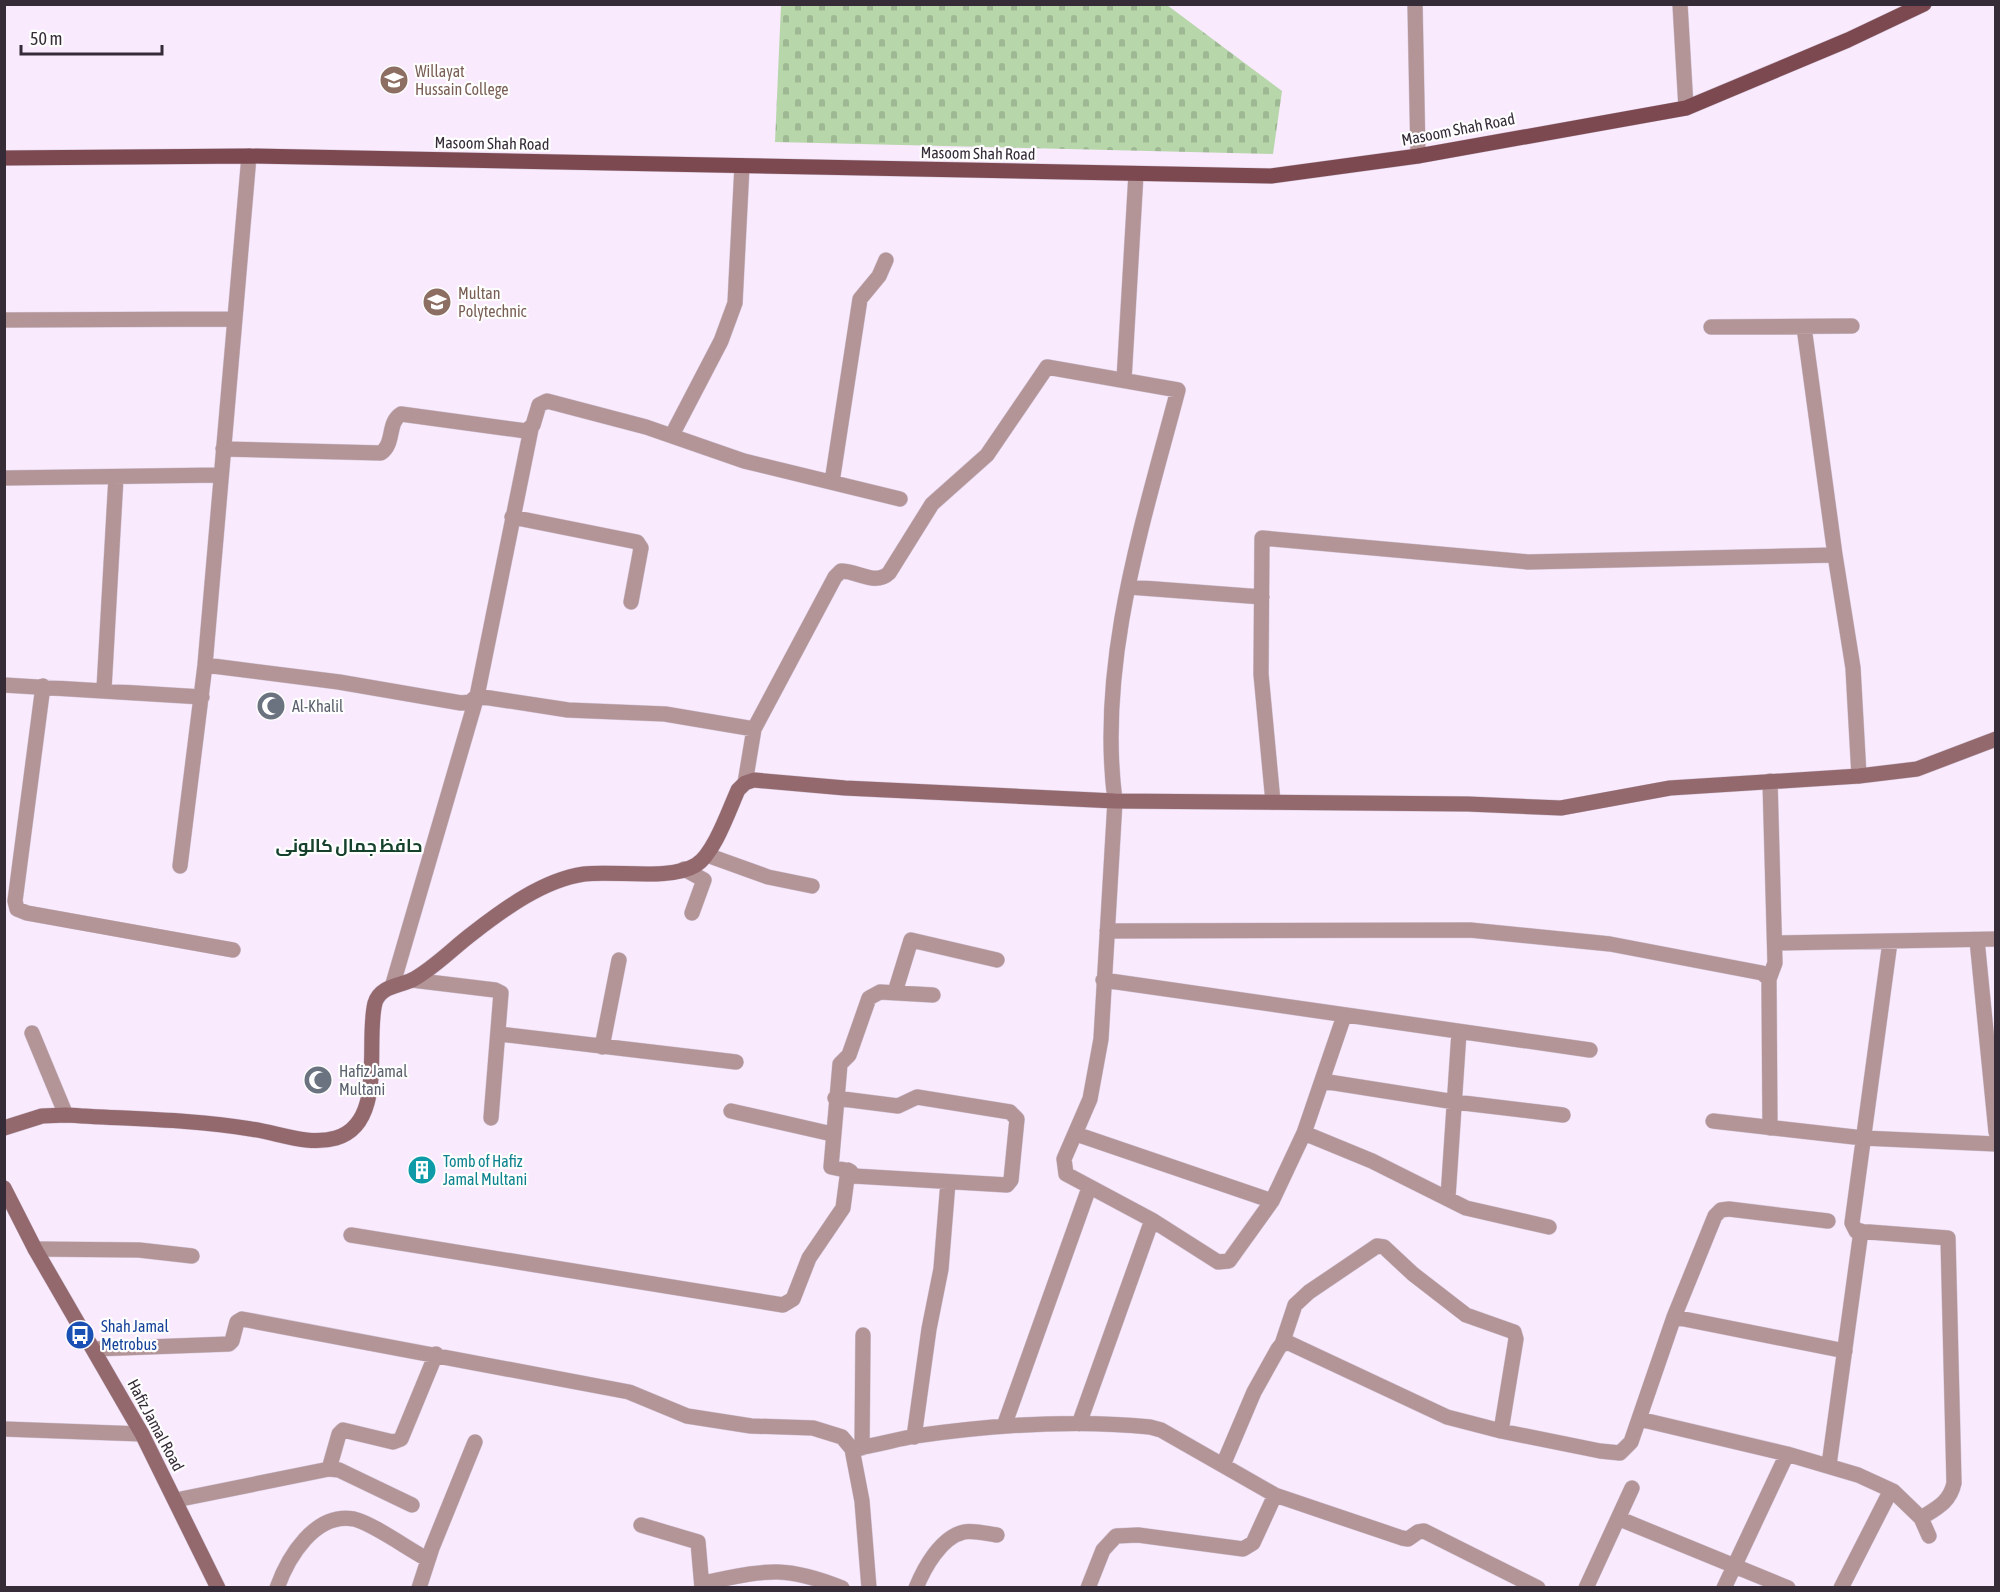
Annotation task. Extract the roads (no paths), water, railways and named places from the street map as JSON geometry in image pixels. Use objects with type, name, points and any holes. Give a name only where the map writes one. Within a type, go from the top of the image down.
[{"type":"main road","name":"Masoom Shah Road","points":[[4,158],[249,156],[1271,176],[1418,156],[1686,108],[1848,40],[1924,4]]},
{"type":"street","points":[[1415,4],[1418,156]]},
{"type":"street","points":[[1680,4],[1686,108]]},
{"type":"street","points":[[180,866],[206,664],[220,475],[249,156]]},
{"type":"street","points":[[672,435],[721,341],[735,303],[742,166]]},
{"type":"street","points":[[1124,380],[1136,174]]},
{"type":"street","points":[[832,482],[860,300],[879,276],[886,260]]},
{"type":"street","points":[[4,320],[235,319]]},
{"type":"street","points":[[1852,326],[1711,327],[1804,327],[1853,668],[1858,776]]},
{"type":"street","points":[[4,1128],[42,1116],[66,1114],[251,1129],[291,1138],[335,1138],[351,1131],[362,1119],[372,1064],[375,1003],[381,993],[412,980],[505,908],[550,885],[583,874],[684,869],[696,865],[707,855],[738,790],[744,783],[754,729],[835,577],[841,572],[851,571],[873,579],[884,578],[932,504],[987,455],[1047,367],[1178,390],[1129,587],[1110,705],[1110,762],[1115,801],[1101,1039],[1090,1099],[1063,1167],[1066,1174],[1152,1220],[1224,1263],[1228,1261],[1272,1201],[1304,1133],[1344,1016]]},
{"type":"street","points":[[392,987],[477,696],[512,517],[531,429],[539,405],[547,401],[672,435],[744,460],[900,499]]},
{"type":"street","points":[[223,449],[381,453],[388,445],[394,422],[401,414],[521,430],[531,429]]},
{"type":"street","points":[[4,478],[220,475]]},
{"type":"street","points":[[104,689],[116,477]]},
{"type":"street","points":[[512,517],[637,542],[641,548],[631,602]]},
{"type":"street","points":[[1273,802],[1261,674],[1262,538],[1528,562],[1835,555]]},
{"type":"street","points":[[1129,587],[1262,597]]},
{"type":"street","points":[[206,664],[339,682],[461,703],[470,702],[477,696],[568,710],[665,714],[754,729]]},
{"type":"street","points":[[4,685],[104,689],[202,697]]},
{"type":"street","points":[[43,686],[20,848],[15,901],[17,909],[27,913],[233,950]]},
{"type":"street","points":[[744,783],[768,780],[845,788],[1115,801],[1468,804],[1561,808],[1671,788],[1858,776],[1917,769],[1995,739]]},
{"type":"street","points":[[1770,781],[1776,963],[1769,979],[1770,1128]]},
{"type":"street","points":[[707,855],[768,877],[812,886]]},
{"type":"street","points":[[684,869],[704,880],[692,913]]},
{"type":"street","points":[[1107,931],[1470,930],[1610,945],[1762,973],[1769,979]]},
{"type":"street","points":[[1775,944],[1995,939]]},
{"type":"street","points":[[895,992],[911,940],[997,960]]},
{"type":"street","points":[[1977,940],[1995,1132]]},
{"type":"street","points":[[1890,942],[1852,1227],[1861,1231],[1948,1238],[1954,1482],[1951,1495],[1946,1502],[1922,1518]]},
{"type":"street","points":[[602,1047],[619,960]]},
{"type":"street","points":[[412,980],[495,990],[501,993],[491,1118]]},
{"type":"street","points":[[1103,980],[1590,1050]]},
{"type":"street","points":[[835,1098],[898,1107],[917,1097],[1014,1115],[1017,1119],[1011,1180],[1007,1185],[854,1176],[848,1170],[831,1167],[835,1098],[840,1064],[849,1055],[869,998],[880,992],[933,995]]},
{"type":"street","points":[[1448,1197],[1459,1032]]},
{"type":"street","points":[[32,1033],[66,1114]]},
{"type":"street","points":[[499,1034],[736,1062]]},
{"type":"street","points":[[1322,1081],[1455,1102],[1563,1115]]},
{"type":"street","points":[[731,1112],[832,1134]]},
{"type":"street","points":[[1713,1121],[1863,1138],[1995,1144]]},
{"type":"street","points":[[1304,1133],[1448,1197],[1466,1208],[1549,1227]]},
{"type":"street","points":[[1076,1134],[1272,1201]]},
{"type":"street","points":[[351,1235],[783,1305],[793,1299],[809,1258],[843,1208],[848,1170]]},
{"type":"street","points":[[914,1437],[929,1329],[941,1269],[948,1182]]},
{"type":"street","name":"Hafiz Jamal Road","points":[[4,1188],[35,1249],[142,1434],[218,1587]]},
{"type":"street","points":[[1004,1426],[1089,1188]]},
{"type":"street","points":[[1282,1344],[1296,1345],[1447,1417],[1501,1431],[1620,1453],[1631,1442],[1674,1317],[1715,1216],[1721,1210],[1729,1209],[1828,1221]]},
{"type":"street","points":[[1079,1424],[1152,1220]]},
{"type":"street","points":[[1829,1465],[1861,1231]]},
{"type":"street","points":[[1223,1465],[1254,1392],[1282,1344],[1296,1305],[1309,1292],[1380,1245],[1466,1315],[1514,1332],[1516,1339],[1501,1431]]},
{"type":"street","points":[[35,1249],[139,1250],[192,1256]]},
{"type":"street","points":[[1674,1317],[1845,1351]]},
{"type":"street","points":[[94,1349],[229,1344],[237,1322],[242,1318],[629,1392],[687,1416],[751,1426],[813,1428],[842,1437],[857,1449]]},
{"type":"street","points":[[864,1335],[857,1449],[869,1587]]},
{"type":"street","points":[[329,1469],[339,1434],[343,1430],[393,1442],[401,1439],[436,1354]]},
{"type":"street","points":[[1639,1419],[1829,1465],[1893,1491],[1922,1518],[1929,1536]]},
{"type":"street","points":[[857,1449],[914,1437],[1004,1426],[1079,1424],[1150,1427],[1275,1495],[1402,1538],[1408,1539],[1418,1532],[1424,1532],[1538,1587]]},
{"type":"street","points":[[4,1429],[142,1434]]},
{"type":"street","points":[[419,1587],[427,1559],[475,1442]]},
{"type":"street","points":[[1724,1587],[1787,1454]]},
{"type":"street","points":[[176,1500],[329,1469],[339,1470],[412,1505]]},
{"type":"street","points":[[1586,1587],[1620,1519],[1632,1488]]},
{"type":"street","points":[[1841,1587],[1890,1492]]},
{"type":"street","points":[[1088,1587],[1103,1550],[1116,1536],[1138,1535],[1243,1549],[1253,1543],[1275,1495]]},
{"type":"street","points":[[277,1587],[289,1561],[308,1537],[321,1525],[342,1519],[368,1524],[427,1559]]},
{"type":"street","points":[[1620,1519],[1788,1587]]},
{"type":"street","points":[[641,1525],[698,1542],[702,1585],[767,1571],[790,1571],[842,1587]]},
{"type":"street","points":[[916,1587],[927,1564],[940,1548],[956,1535],[964,1532],[997,1535]]},
{"type":"place","name":"Willayat Hussain College","points":[[394,80]]},
{"type":"place","name":"Multan Polytechnic","points":[[437,302]]},
{"type":"place","name":"Al-Khalil","points":[[271,706]]},
{"type":"place","name":"Hafiz Jamal Multani","points":[[318,1080]]},
{"type":"place","name":"Tomb of Hafiz Jamal Multani","points":[[422,1170]]},
{"type":"place","name":"Shah Jamal Metrobus","points":[[80,1335]]},
{"type":"district","name":"حافظ جمال کالونی","points":[[349,846]]}]
